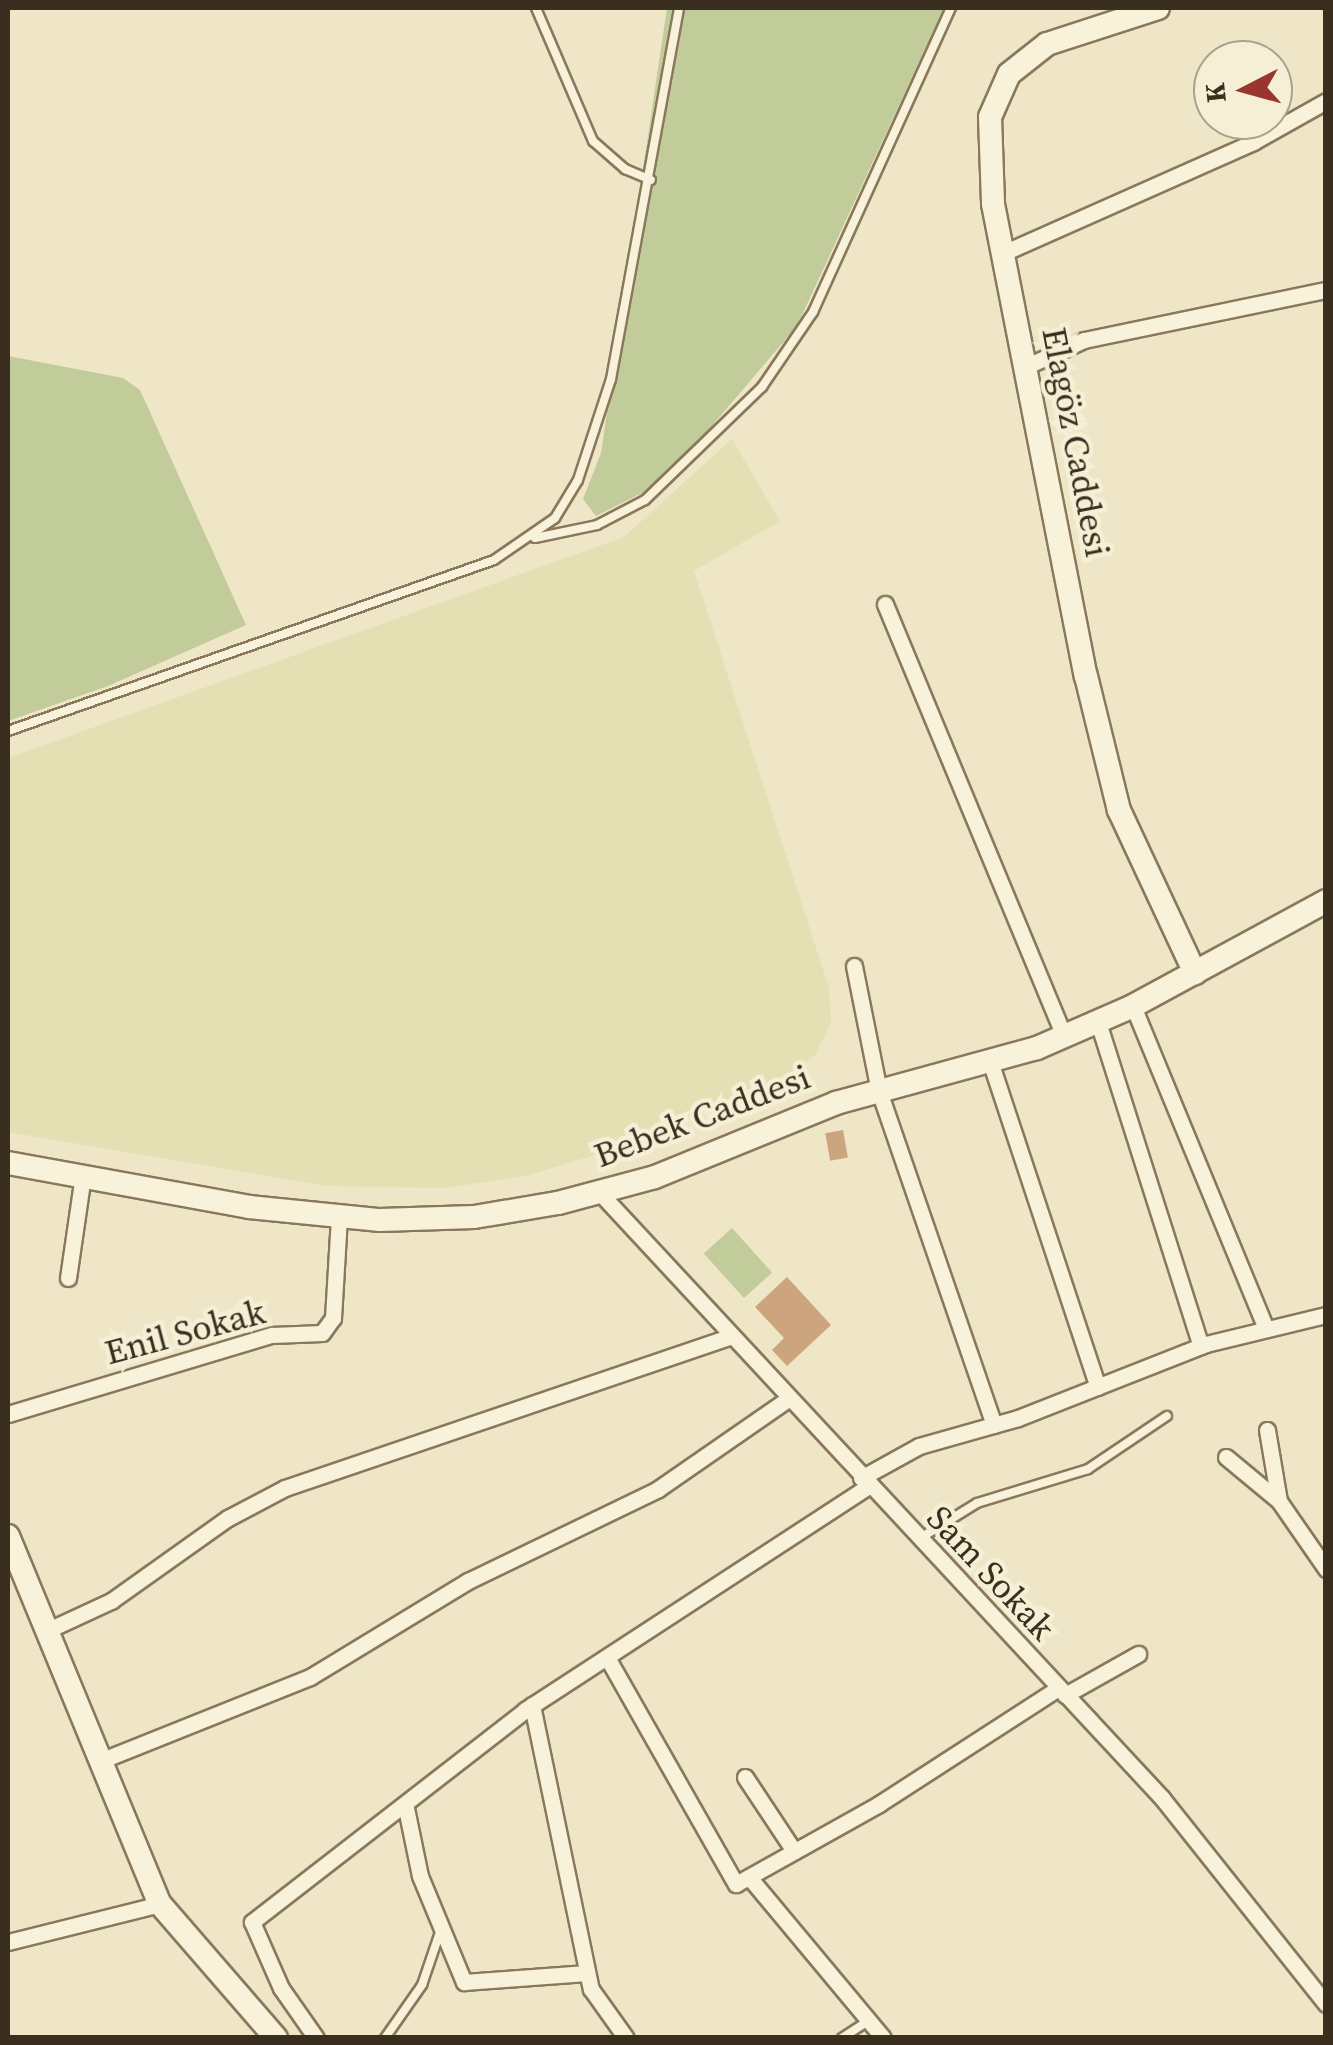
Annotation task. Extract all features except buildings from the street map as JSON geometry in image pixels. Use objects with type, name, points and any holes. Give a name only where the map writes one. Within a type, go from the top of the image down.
[{"type":"street","name":"Elagöz Caddesi","points":[[1158,8],[1047,44],[1020,61],[1000,87],[990,117],[1003,253],[1119,810],[1195,973]]},
{"type":"street","points":[[1003,253],[1254,142],[1326,101]]},
{"type":"street","points":[[1025,367],[1084,340],[1326,290]]},
{"type":"street","points":[[885,604],[1064,1037]]},
{"type":"street","name":"Bebek Caddesi","points":[[8,1164],[339,1217],[474,1217],[600,1193],[879,1091],[992,1064],[1064,1037],[1133,1006],[1326,902]]},
{"type":"street","points":[[854,966],[879,1091],[994,1425]]},
{"type":"street","points":[[1133,1006],[1266,1328]]},
{"type":"street","points":[[1098,1022],[1201,1346]]},
{"type":"street","points":[[992,1064],[1098,1387]]},
{"type":"street","points":[[68,1278],[84,1175]]},
{"type":"street","name":"Sam Sokak","points":[[600,1193],[864,1482],[1162,1798],[1326,2004]]},
{"type":"street","name":"Enil Sokak","points":[[8,1414],[272,1334],[322,1332],[333,1318],[339,1217]]},
{"type":"street","points":[[316,2038],[286,1997],[252,1922],[406,1808],[532,1705],[608,1659],[919,1446],[994,1425],[1201,1346],[1326,1314]]},
{"type":"street","points":[[46,1631],[111,1601],[228,1518],[285,1488],[732,1336]]},
{"type":"street","points":[[100,1761],[310,1677],[468,1582],[658,1490],[788,1399]]},
{"type":"street","points":[[1267,1430],[1279,1501]]},
{"type":"street","points":[[1226,1456],[1279,1501],[1326,1569]]},
{"type":"street","points":[[8,1536],[15,1579],[46,1631],[160,1904],[276,2038]]},
{"type":"street","points":[[608,1659],[736,1884],[1062,1692],[1138,1654]]},
{"type":"street","points":[[532,1705],[587,1973],[596,2001],[626,2038]]},
{"type":"street","points":[[745,1776],[794,1851]]},
{"type":"street","points":[[406,1808],[420,1876],[464,1982],[587,1973]]},
{"type":"street","points":[[749,1877],[883,2038]]},
{"type":"street","points":[[8,1942],[160,1904]]},
{"type":"lane","points":[[536,8],[593,140],[613,162],[651,180]]},
{"type":"lane","points":[[534,538],[563,506],[584,466],[611,379],[651,180],[679,8]]},
{"type":"lane","points":[[8,732],[494,560],[534,538],[596,526],[645,500],[762,387],[812,312],[951,8]]},
{"type":"lane","points":[[918,1540],[977,1502],[1088,1468],[1167,1416]]},
{"type":"lane","points":[[385,2038],[422,1986],[441,1928]]},
{"type":"lane","points":[[842,2038],[869,2020]]},
{"type":"shaded area","points":[[732,439],[780,521],[694,571],[829,988],[831,1023],[815,1055],[794,1071],[611,1150],[529,1175],[446,1188],[327,1186],[8,1132],[8,758],[624,537]]},
{"type":"green space","points":[[667,8],[944,8],[797,326],[681,462],[646,491],[596,516],[583,499],[601,453]]},
{"type":"green space","points":[[8,356],[123,378],[140,390],[246,625],[108,686],[8,721]]},
{"type":"green space","points":[[732,1228],[772,1273],[744,1298],[704,1253]]}]
